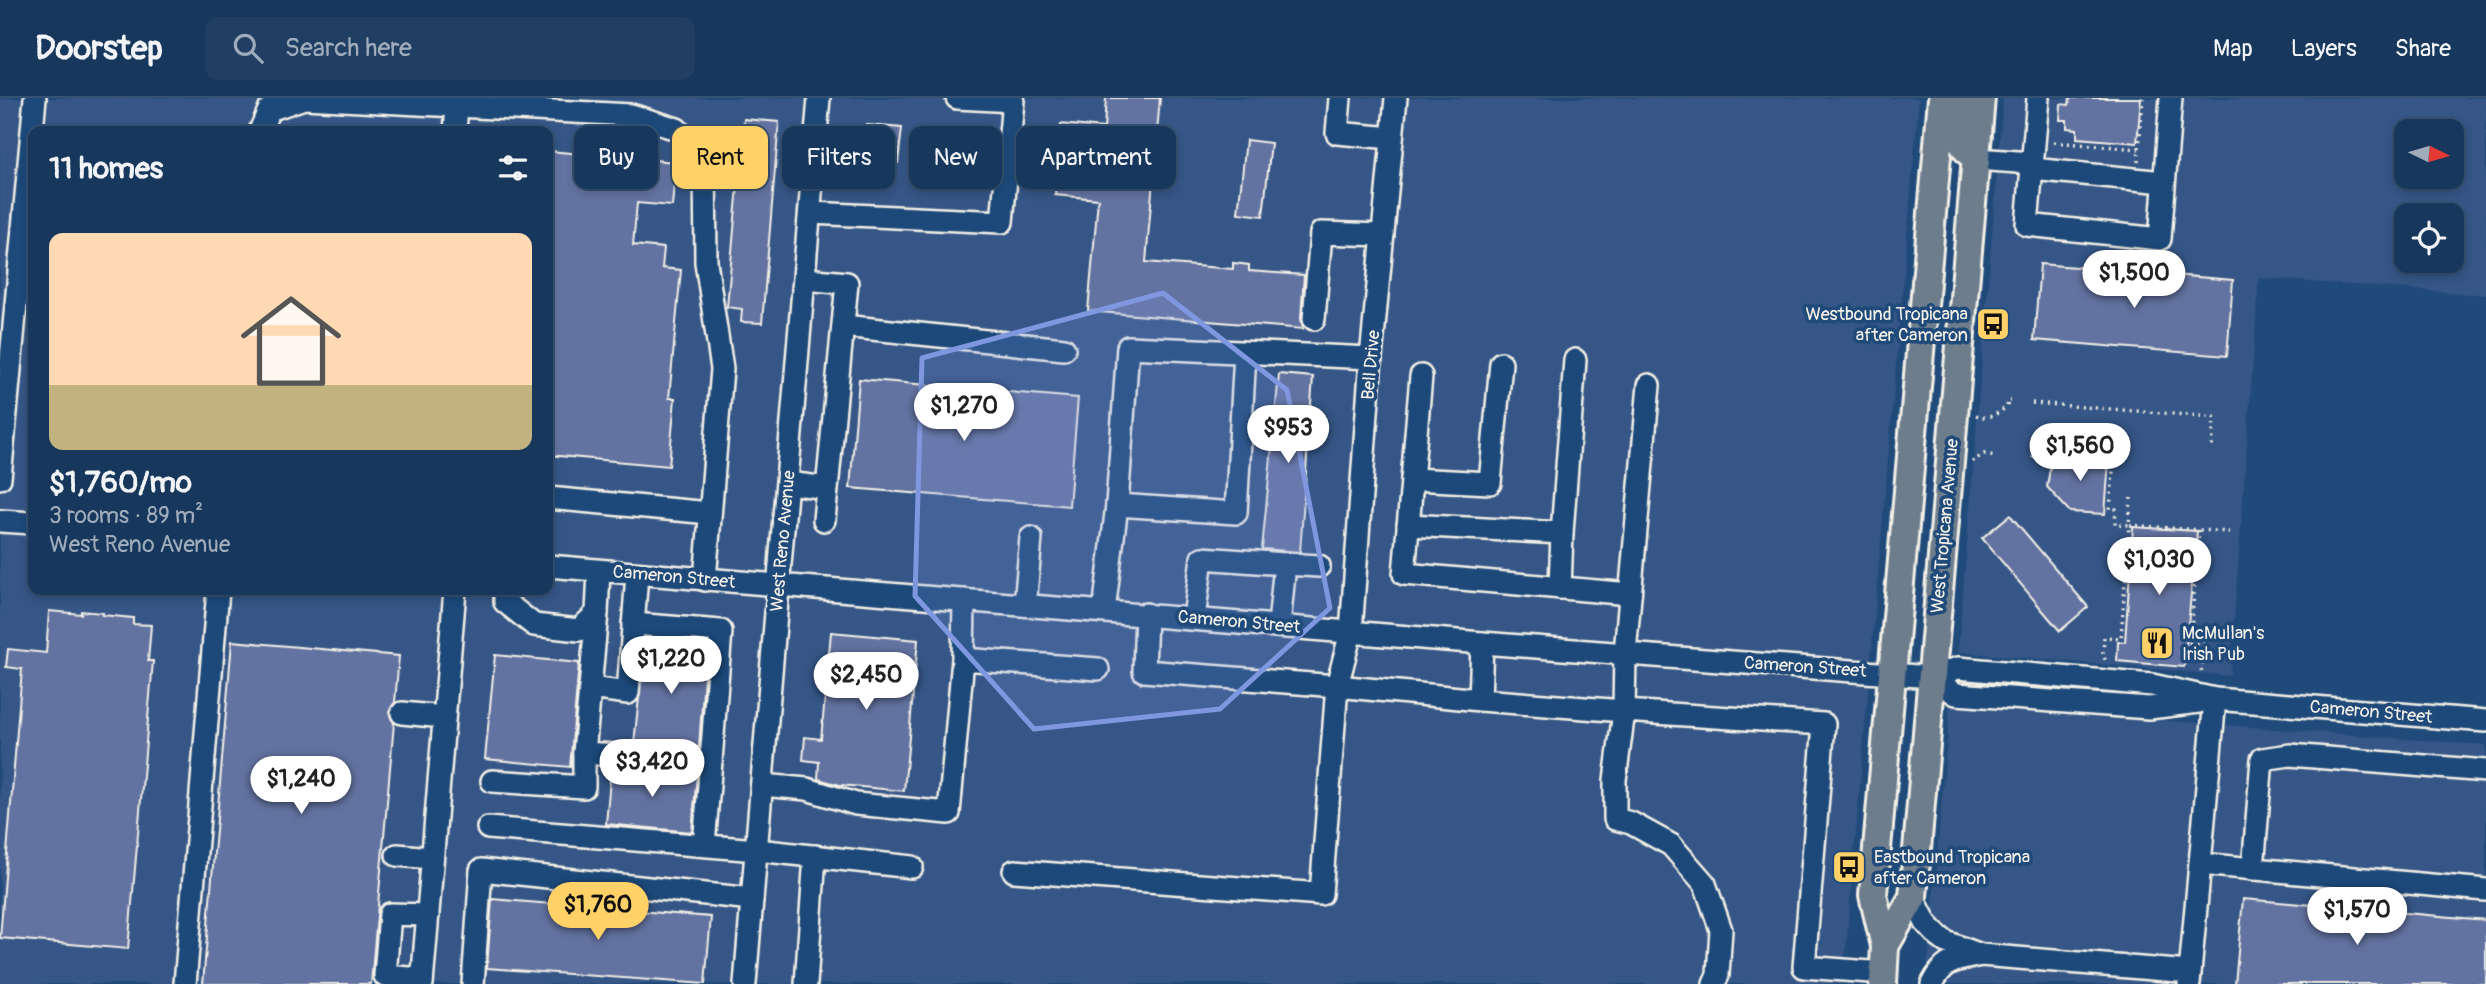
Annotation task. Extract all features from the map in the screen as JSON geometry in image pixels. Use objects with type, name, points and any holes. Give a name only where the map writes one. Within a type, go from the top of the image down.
[{"type":"main road","name":"West Tropicana Avenue","points":[[1883,978],[1885,946],[1873,895],[1942,98]]},
{"type":"main road","points":[[1961,98],[1960,144],[1976,159]]},
{"type":"main road","name":"West Tropicana Avenue","points":[[1885,946],[1913,897],[1981,98]]},
{"type":"street","points":[[32,126],[35,98]]},
{"type":"street","points":[[262,126],[269,110],[304,98],[631,115],[677,129],[705,161],[706,262],[722,369],[705,580]]},
{"type":"street","name":"West Reno Avenue","points":[[745,984],[820,98]]},
{"type":"street","points":[[810,213],[1002,222],[1013,101],[957,98]]},
{"type":"street","points":[[1340,98],[1337,134],[1392,138]]},
{"type":"street","name":"Bell Drive","points":[[1014,872],[1321,894],[1337,686],[1350,632],[1371,358],[1396,98]]},
{"type":"street","points":[[2038,98],[2027,225],[2160,239],[2171,98]]},
{"type":"street","points":[[455,126],[457,106]]},
{"type":"street","points":[[1976,159],[2164,182]]},
{"type":"street","points":[[0,478],[28,174]]},
{"type":"street","points":[[1314,319],[1321,233],[1383,235]]},
{"type":"street","points":[[805,279],[847,283],[824,520]]},
{"type":"street","points":[[843,326],[1063,349]]},
{"type":"street","points":[[1104,611],[1117,506],[1128,347],[1371,358]]},
{"type":"street","points":[[1117,506],[1236,513],[1245,353]]},
{"type":"street","points":[[1560,588],[1575,360]]},
{"type":"street","points":[[1412,479],[1490,483],[1502,363]]},
{"type":"street","points":[[1421,376],[1404,574],[1630,594]]},
{"type":"street","points":[[1649,385],[1625,653],[1624,710],[1615,780],[1615,819],[1631,823],[1671,845],[1705,884],[1721,930],[1718,975],[1714,984]]},
{"type":"street","points":[[788,483],[827,488]]},
{"type":"street","points":[[553,498],[710,513]]},
{"type":"street","points":[[0,521],[28,523]]},
{"type":"street","points":[[1408,525],[1562,533]]},
{"type":"street","points":[[1026,605],[1031,538]]},
{"type":"street","points":[[1194,618],[1202,558],[1319,566]]},
{"type":"street","points":[[1279,625],[1285,564]]},
{"type":"street","name":"Cameron Street","points":[[553,566],[1931,677],[1958,668],[2152,685],[2215,699],[2486,721]]},
{"type":"street","points":[[492,781],[583,787],[599,571]]},
{"type":"street","points":[[590,688],[628,693],[637,574]]},
{"type":"street","points":[[185,984],[218,595]]},
{"type":"street","points":[[428,915],[390,914],[385,976],[422,982],[428,915],[432,858],[455,595]]},
{"type":"street","points":[[505,595],[505,602],[534,625],[579,630],[597,613]]},
{"type":"street","points":[[762,785],[807,789],[856,804],[949,813],[963,659],[964,600]]},
{"type":"street","points":[[1146,614],[1144,671],[1479,700],[1824,724],[1804,967],[1883,978]]},
{"type":"street","points":[[633,624],[721,631],[704,845]]},
{"type":"street","points":[[1479,700],[1482,643]]},
{"type":"street","points":[[963,659],[1098,669]]},
{"type":"street","points":[[1913,897],[1926,923],[1938,936],[1946,942],[1981,955],[2189,978],[2215,699]]},
{"type":"street","points":[[401,713],[444,717]]},
{"type":"street","points":[[584,753],[711,761]]},
{"type":"street","points":[[2253,869],[2262,759],[2290,755],[2486,771]]},
{"type":"street","points":[[488,828],[704,845],[912,867]]},
{"type":"street","points":[[397,855],[432,858]]},
{"type":"street","points":[[806,984],[815,856]]},
{"type":"street","points":[[2200,864],[2486,890]]},
{"type":"street","points":[[473,984],[481,870],[752,899]]},
{"type":"street","points":[[1932,984],[1940,969],[1952,962],[1981,955]]},
{"type":"path","points":[[2136,180],[2143,98]]},
{"type":"path","points":[[2034,140],[2139,149]]},
{"type":"path","points":[[1974,414],[1984,419],[1989,418],[2007,407],[2008,401],[2011,401]]},
{"type":"path","points":[[2032,403],[2214,417],[2212,450]]},
{"type":"path","points":[[1971,462],[1984,454],[1996,456]]},
{"type":"path","points":[[2033,458],[2033,455],[2114,458],[2110,509],[2116,509],[2115,524],[2229,532]]},
{"type":"path","points":[[2109,667],[2103,654],[2104,638],[2121,638],[2132,498]]},
{"type":"path","points":[[2199,530],[2190,643],[2205,644],[2202,673]]},
{"type":"highlighted area","points":[[1163,293],[1287,390],[1330,608],[1220,709],[1034,729],[915,596],[922,358]]},
{"type":"shaded area","points":[[0,98],[1919,98],[1843,984],[0,984]]},
{"type":"shaded area","points":[[2003,98],[2486,98],[2486,295],[2259,278],[2230,676],[1958,652]]},
{"type":"shaded area","points":[[1950,704],[2486,745],[2486,984],[1926,984]]},
{"type":"building","points":[[1106,98],[1160,98],[1158,126],[1104,126]]},
{"type":"building","points":[[2070,98],[2141,98],[2137,143],[2077,138],[2077,129],[2067,128],[2067,120],[2060,120],[2061,104],[2069,105]]},
{"type":"building","points":[[744,119],[779,122],[762,323],[741,322],[742,309],[727,307],[738,189],[768,189],[768,126],[743,126]]},
{"type":"building","points":[[895,127],[902,128],[898,163],[895,163]]},
{"type":"building","points":[[1246,140],[1271,143],[1263,216],[1238,213]]},
{"type":"building","points":[[553,151],[574,153],[574,189],[658,189],[658,160],[672,162],[672,206],[637,203],[633,245],[664,248],[662,268],[681,270],[669,398],[675,398],[669,466],[553,455]]},
{"type":"building","points":[[1056,189],[1152,189],[1146,262],[1233,269],[1233,263],[1249,265],[1249,271],[1304,275],[1301,318],[1303,329],[1088,311],[1098,199],[1055,195]]},
{"type":"building","points":[[2040,264],[2233,280],[2227,356],[2034,340]]},
{"type":"building","points":[[1279,374],[1313,377],[1300,552],[1262,549]]},
{"type":"building","points":[[859,379],[1078,398],[1069,506],[850,488]]},
{"type":"building","points":[[2052,455],[2109,460],[2105,514],[2070,512],[2047,487]]},
{"type":"building","points":[[2010,515],[2088,607],[2060,631],[1982,538]]},
{"type":"building","points":[[2133,527],[2197,531],[2184,667],[2117,661],[2118,642],[2125,642]]},
{"type":"building","points":[[49,611],[103,613],[102,615],[133,618],[133,624],[151,625],[148,661],[153,661],[128,949],[0,938],[22,669],[6,667],[8,649],[46,653]]},
{"type":"building","points":[[831,632],[918,640],[904,791],[840,785],[818,779],[819,762],[803,760],[805,737],[821,739]]},
{"type":"building","points":[[232,641],[399,656],[395,702],[389,712],[394,723],[371,984],[203,984]]},
{"type":"building","points":[[645,643],[706,649],[699,747],[634,743]]},
{"type":"building","points":[[495,655],[579,663],[570,767],[485,759]]},
{"type":"building","points":[[611,768],[697,773],[692,832],[606,824]]},
{"type":"building","points":[[492,899],[711,917],[705,984],[487,968]]},
{"type":"building","points":[[2243,899],[2486,920],[2486,984],[2235,984]]},
{"type":"place","name":"Westbound Tropicana after Cameron","points":[[1993,324]]},
{"type":"place","name":"McMullan's Irish Pub","points":[[2157,643]]},
{"type":"place","name":"Eastbound Tropicana after Cameron","points":[[1849,867]]}]
